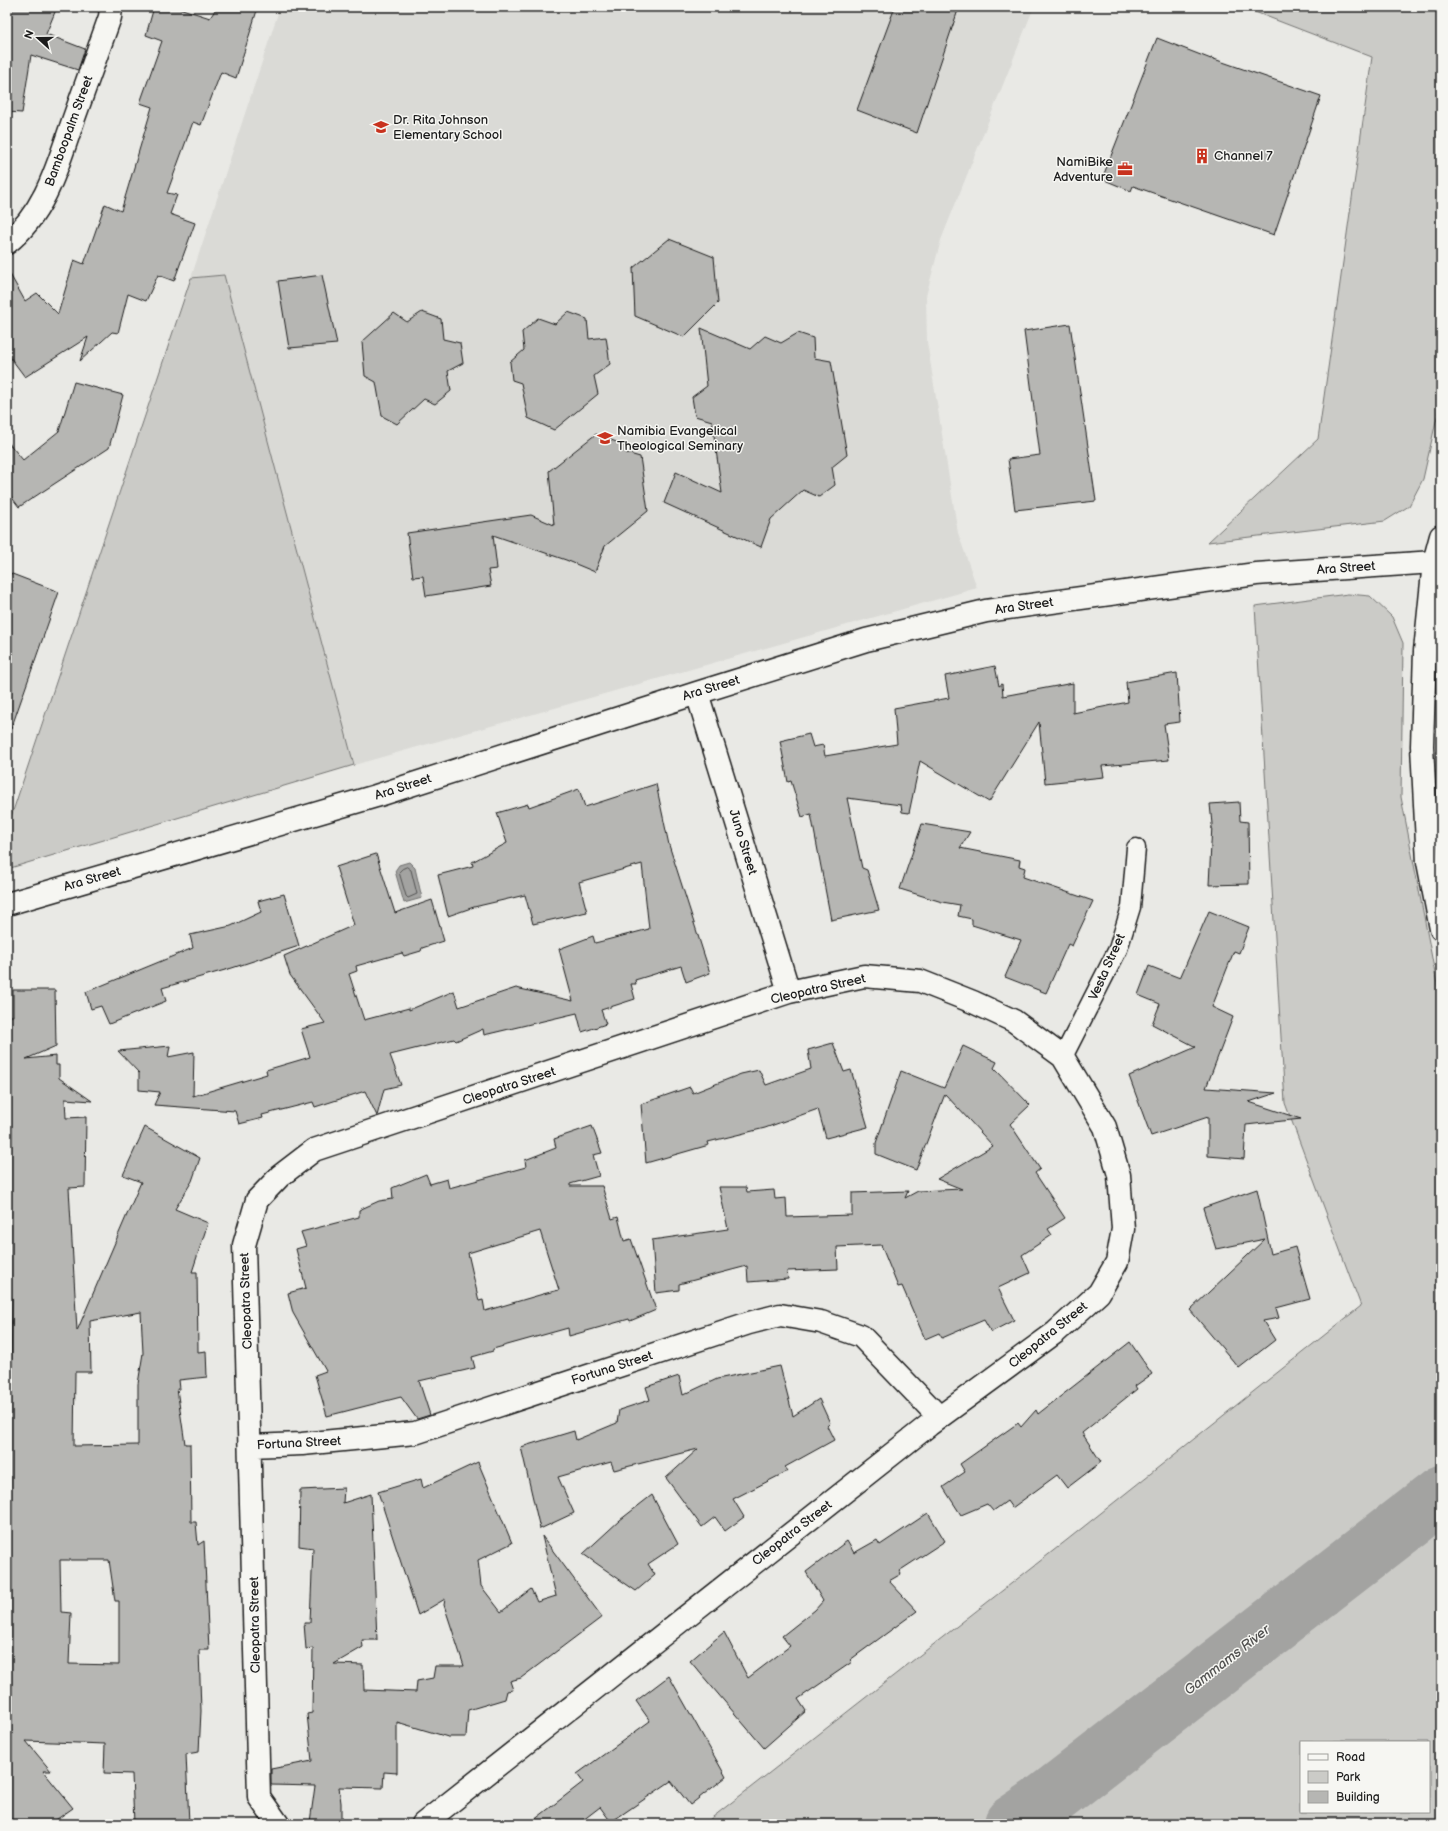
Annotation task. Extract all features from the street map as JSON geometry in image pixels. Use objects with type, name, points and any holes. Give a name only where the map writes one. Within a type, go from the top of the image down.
[{"type":"street","name":"Bamboopalm Street","points":[[7,243],[21,232],[39,208],[52,180],[110,17],[111,7]]},
{"type":"street","points":[[1441,536],[1434,562],[1425,651],[1422,746],[1428,862],[1441,929]]},
{"type":"street","name":"Ara Street","points":[[7,904],[376,796],[866,640],[986,611],[1256,574],[1434,562]]},
{"type":"street","name":"Juno Street","points":[[697,693],[789,992]]},
{"type":"street","name":"Cleopatra Street","points":[[278,1824],[259,1797],[244,1245],[257,1200],[280,1176],[314,1150],[789,992],[864,976],[920,981],[973,1002],[1014,1021],[1063,1057],[1105,1127],[1119,1175],[1123,1229],[1117,1262],[1099,1293],[1056,1332],[939,1418],[423,1824]]},
{"type":"street","name":"Fortuna Street","points":[[250,1446],[302,1444],[415,1433],[749,1323],[780,1315],[821,1322],[861,1336],[939,1418]]},
{"type":"lane","name":"Vesta Street","points":[[1063,1057],[1118,949],[1131,908],[1136,848]]},
{"type":"shaded area","name":"Namibia Evangelical Theological Seminary","points":[[280,7],[1034,7],[941,240],[926,296],[927,342],[958,533],[977,588],[354,765],[224,275],[191,278]]},
{"type":"green space","points":[[1242,7],[1441,7],[1441,399],[1423,479],[1409,506],[1385,521],[1208,542],[1318,439],[1372,57]]},
{"type":"green space","points":[[224,275],[354,765],[7,869],[7,829],[191,278]]},
{"type":"green space","points":[[1348,594],[1370,596],[1392,617],[1403,643],[1401,797],[1441,1005],[1441,1824],[704,1824],[1067,1540],[1361,1306],[1285,1103],[1255,606]]},
{"type":"water","points":[[409,862],[415,868],[422,898],[404,903],[395,871],[399,865]]},
{"type":"building","points":[[7,7],[57,7],[46,34],[85,49],[78,70],[31,55],[22,113],[7,112]]},
{"type":"building","points":[[154,7],[176,7],[210,18],[217,7],[258,7],[236,78],[221,72],[201,125],[193,122],[167,193],[177,195],[170,214],[195,223],[174,281],[158,275],[146,301],[128,294],[118,333],[112,332],[80,361],[88,337],[25,377],[7,353],[7,269],[25,301],[37,293],[58,314],[74,260],[84,264],[105,204],[121,211],[152,107],[140,103],[162,41],[146,35]]},
{"type":"building","points":[[895,7],[959,7],[917,133],[857,110]]},
{"type":"building","points":[[1157,38],[1211,59],[1321,96],[1274,235],[1133,186],[1131,191],[1102,179]]},
{"type":"building","points":[[669,239],[714,257],[718,303],[684,337],[635,316],[633,268]]},
{"type":"building","points":[[322,275],[337,344],[289,348],[278,281]]},
{"type":"building","points":[[422,312],[441,319],[443,339],[460,343],[463,363],[448,371],[451,391],[435,404],[424,399],[397,424],[382,416],[376,382],[365,376],[362,342],[394,313],[407,322]]},
{"type":"building","points":[[568,312],[587,319],[589,339],[606,337],[610,364],[594,376],[598,394],[554,430],[528,418],[521,383],[512,380],[510,362],[524,350],[522,332],[538,318],[555,324]]},
{"type":"building","points":[[1070,324],[1096,501],[1015,510],[1008,459],[1040,455],[1024,331]]},
{"type":"building","points":[[701,328],[750,349],[765,336],[781,343],[798,333],[813,338],[814,358],[831,361],[847,455],[832,467],[835,485],[819,497],[803,490],[771,519],[761,547],[664,503],[676,472],[722,493],[712,421],[695,416],[692,397],[707,386]]},
{"type":"building","points":[[74,382],[123,395],[109,448],[19,507],[7,491],[7,441],[23,460],[59,431]]},
{"type":"building","points":[[596,434],[629,447],[626,453],[640,457],[648,511],[605,546],[595,572],[566,560],[493,535],[497,569],[488,570],[491,586],[426,596],[423,576],[413,577],[407,533],[531,515],[554,525],[549,471]]},
{"type":"building","points":[[7,572],[59,592],[11,729],[7,728]]},
{"type":"building","points":[[995,666],[999,686],[1002,684],[1003,696],[1073,683],[1073,713],[1128,702],[1126,682],[1177,673],[1180,722],[1164,724],[1169,760],[1102,766],[1104,777],[1045,783],[1039,722],[989,802],[920,761],[909,813],[902,812],[901,805],[847,798],[862,868],[867,870],[879,910],[831,920],[811,814],[802,817],[791,781],[788,782],[780,741],[809,734],[813,747],[823,745],[825,756],[897,744],[894,708],[949,698],[945,676]]},
{"type":"building","points":[[656,784],[669,845],[710,973],[686,982],[681,966],[635,980],[636,984],[631,984],[635,999],[601,1010],[606,1024],[582,1032],[577,1013],[484,1035],[483,1029],[456,1041],[454,1039],[390,1055],[401,1085],[384,1089],[377,1116],[365,1091],[315,1107],[313,1102],[262,1115],[263,1118],[239,1124],[235,1111],[154,1105],[160,1092],[139,1090],[139,1073],[118,1051],[170,1046],[168,1057],[194,1052],[193,1096],[267,1074],[266,1070],[310,1057],[301,1029],[325,1023],[290,975],[284,956],[354,925],[336,867],[376,854],[395,913],[432,900],[444,941],[422,948],[421,951],[404,956],[402,953],[356,966],[357,971],[349,974],[364,1020],[409,1008],[409,1010],[454,991],[459,1007],[516,988],[573,1001],[559,949],[593,936],[595,943],[649,929],[642,864],[579,882],[587,912],[533,924],[525,895],[474,907],[448,916],[438,875],[473,866],[472,862],[507,843],[497,813],[528,804],[529,807],[579,789],[585,807]]},
{"type":"building","points":[[1239,802],[1240,821],[1248,822],[1249,884],[1209,885],[1212,824],[1210,804]]},
{"type":"building","points":[[922,824],[970,832],[960,848],[1020,860],[1019,866],[1025,868],[1023,877],[1093,901],[1072,946],[1068,944],[1046,993],[1005,977],[1021,940],[972,925],[972,919],[958,916],[960,905],[942,902],[900,889]]},
{"type":"building","points":[[284,894],[299,946],[232,968],[162,988],[166,1001],[109,1024],[101,1006],[91,1009],[86,992],[193,948],[190,935],[231,926],[261,912],[258,901]]},
{"type":"building","points":[[1209,911],[1249,927],[1239,953],[1234,951],[1212,1007],[1233,1017],[1206,1088],[1276,1093],[1249,1102],[1301,1119],[1246,1125],[1244,1159],[1208,1156],[1208,1117],[1151,1136],[1129,1076],[1196,1047],[1152,1024],[1160,1004],[1138,995],[1149,966],[1180,978]]},
{"type":"building","points":[[13,990],[55,990],[56,1046],[26,1059],[56,1056],[56,1065],[59,1065],[59,1078],[92,1101],[65,1099],[66,1118],[86,1117],[85,1187],[69,1188],[77,1331],[141,1182],[123,1175],[145,1127],[200,1158],[192,1181],[175,1209],[208,1223],[192,1272],[197,1272],[198,1352],[206,1351],[207,1377],[179,1380],[180,1389],[177,1389],[185,1444],[190,1444],[191,1522],[196,1522],[198,1545],[204,1541],[209,1650],[199,1650],[201,1711],[199,1752],[186,1754],[189,1824],[134,1824],[132,1774],[104,1773],[105,1744],[26,1741],[51,1771],[43,1771],[73,1808],[50,1824],[15,1824],[7,1814],[7,1673],[9,1589],[7,1589],[7,1436],[9,1436],[9,1382],[11,1382],[12,1298],[7,1298],[7,1016],[13,1016]],"holes":[[[141,1312],[143,1353],[138,1384],[138,1445],[74,1446],[75,1372],[91,1372],[90,1321]],[[60,1560],[109,1560],[115,1601],[119,1601],[119,1665],[69,1664],[71,1613],[61,1612]]]},
{"type":"building","points":[[833,1043],[844,1072],[851,1070],[868,1127],[826,1138],[818,1109],[765,1128],[708,1142],[709,1145],[646,1163],[641,1104],[690,1087],[693,1093],[741,1074],[759,1070],[766,1085],[811,1069],[808,1050]]},
{"type":"building","points":[[963,1046],[997,1062],[994,1068],[1030,1105],[1010,1124],[1040,1169],[1035,1173],[1065,1218],[1048,1229],[1052,1235],[1022,1255],[1030,1273],[998,1288],[1014,1320],[991,1332],[984,1320],[942,1338],[939,1333],[925,1339],[902,1286],[898,1287],[881,1245],[837,1247],[838,1269],[787,1271],[788,1279],[748,1282],[747,1266],[679,1284],[679,1290],[656,1293],[652,1240],[728,1229],[719,1187],[746,1187],[747,1192],[774,1190],[775,1199],[786,1198],[787,1217],[852,1215],[852,1193],[908,1191],[905,1198],[918,1191],[962,1189],[937,1179],[993,1146],[945,1094],[916,1170],[876,1154],[876,1143],[901,1071],[944,1088]]},
{"type":"building","points":[[592,1126],[602,1153],[593,1155],[599,1176],[570,1184],[570,1186],[602,1186],[612,1219],[618,1217],[624,1241],[631,1239],[656,1310],[630,1321],[629,1319],[569,1336],[568,1328],[493,1349],[493,1351],[472,1357],[475,1368],[419,1381],[430,1415],[417,1419],[401,1397],[327,1416],[315,1375],[326,1371],[293,1313],[288,1293],[306,1288],[296,1249],[306,1246],[301,1232],[359,1217],[359,1210],[379,1201],[393,1199],[392,1188],[426,1174],[430,1184],[447,1179],[449,1188],[526,1167],[525,1160],[556,1148],[554,1139]],"holes":[[[540,1231],[559,1290],[485,1311],[483,1300],[479,1301],[468,1253]]]},
{"type":"building","points":[[1257,1189],[1271,1254],[1295,1247],[1310,1299],[1276,1308],[1279,1318],[1263,1321],[1275,1340],[1239,1368],[1190,1310],[1265,1239],[1216,1249],[1203,1208]]},
{"type":"building","points":[[1130,1342],[1152,1374],[1135,1386],[1137,1389],[1082,1433],[1101,1462],[1067,1488],[1057,1475],[1012,1508],[1007,1501],[993,1511],[987,1504],[961,1515],[943,1487],[965,1472],[960,1464],[1018,1423],[1021,1427],[1036,1410],[1038,1414]]},
{"type":"building","points":[[780,1366],[793,1416],[819,1399],[830,1423],[827,1426],[834,1440],[785,1467],[788,1471],[733,1499],[744,1517],[725,1531],[715,1517],[702,1527],[666,1478],[698,1449],[614,1470],[611,1462],[558,1477],[574,1513],[540,1529],[521,1447],[574,1431],[576,1440],[617,1423],[619,1410],[650,1400],[646,1387],[679,1376],[683,1395],[717,1379]]},
{"type":"building","points":[[478,1462],[512,1543],[478,1560],[481,1586],[501,1612],[531,1589],[537,1602],[556,1596],[542,1536],[602,1617],[521,1678],[510,1681],[513,1690],[507,1691],[505,1699],[468,1710],[466,1737],[448,1737],[397,1722],[397,1773],[384,1772],[383,1788],[339,1787],[341,1820],[310,1822],[315,1786],[271,1785],[271,1769],[312,1761],[307,1714],[312,1713],[313,1648],[306,1649],[304,1623],[310,1623],[313,1548],[299,1546],[300,1490],[344,1488],[343,1503],[371,1494],[377,1640],[362,1640],[363,1647],[334,1664],[363,1665],[364,1690],[416,1692],[417,1681],[433,1678],[435,1666],[464,1666],[444,1605],[445,1599],[418,1615],[378,1492],[421,1479],[423,1488]]},
{"type":"building","points":[[652,1495],[678,1544],[648,1564],[655,1575],[636,1591],[583,1554],[620,1520]]},
{"type":"building","points":[[928,1513],[945,1541],[899,1571],[901,1574],[889,1581],[917,1611],[850,1660],[852,1662],[798,1699],[806,1711],[764,1748],[690,1661],[724,1632],[748,1678],[790,1646],[782,1636],[815,1610],[823,1601],[806,1572],[847,1541],[854,1553],[877,1540],[880,1545]]},
{"type":"building","points":[[669,1676],[726,1777],[690,1805],[671,1781],[611,1822],[600,1807],[578,1824],[529,1824],[583,1782],[577,1774],[650,1721],[636,1701]]},
{"type":"waterway","name":"Gammams River","points":[[1013,1824],[1041,1805],[1441,1495]]},
{"type":"place","name":"Dr. Rita Johnson Elementary School","points":[[381,127]]},
{"type":"place","name":"Channel 7","points":[[1202,156]]},
{"type":"place","name":"NamiBike Adventure","points":[[1125,169]]},
{"type":"place","name":"Namibia Evangelical Theological Seminary","points":[[605,438]]}]
